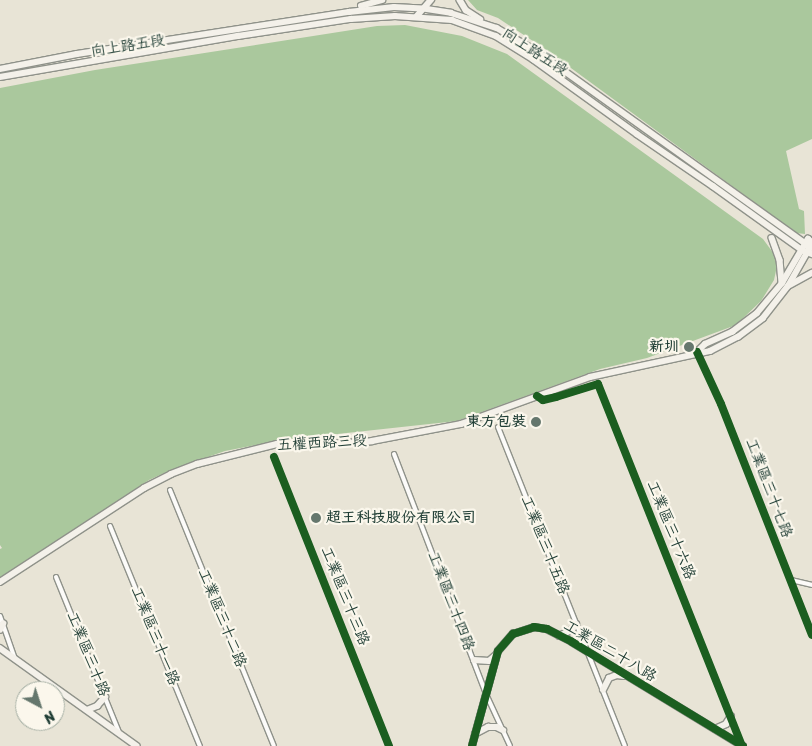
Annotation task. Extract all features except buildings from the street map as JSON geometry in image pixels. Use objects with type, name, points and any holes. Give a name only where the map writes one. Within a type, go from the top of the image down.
[{"type":"main road","points":[[361,6],[382,0]]},
{"type":"main road","points":[[416,17],[431,0]]},
{"type":"main road","points":[[460,0],[466,10],[480,19]]},
{"type":"main road","name":"向上路五段","points":[[0,69],[77,54],[394,7],[423,9],[458,15],[498,28],[514,37],[642,126],[808,249],[812,262]]},
{"type":"main road","name":"向上路五段","points":[[0,78],[257,33],[351,19],[416,17],[452,20],[496,36],[533,59],[808,249]]},
{"type":"main road","points":[[772,238],[780,260],[782,283]]},
{"type":"main road","name":"五權西路三段","points":[[697,352],[705,344],[745,324],[757,313],[808,249]]},
{"type":"main road","name":"五權西路三段","points":[[0,582],[144,488],[171,474],[197,464],[277,444],[333,444],[372,441],[478,420],[590,377],[697,352],[710,351],[749,330],[763,318],[788,286],[808,249]]},
{"type":"main road","points":[[788,286],[812,273]]},
{"type":"main road","points":[[0,630],[3,624]]},
{"type":"main road","points":[[559,636],[572,630],[576,624]]},
{"type":"main road","name":"工業區二十八路","points":[[472,746],[497,654],[509,638],[525,629],[547,629],[742,746]]},
{"type":"main road","points":[[0,648],[137,746]]},
{"type":"main road","points":[[474,660],[489,661],[497,654]]},
{"type":"main road","points":[[602,690],[604,683],[611,677],[626,676]]},
{"type":"main road","points":[[87,710],[97,706],[105,697]]},
{"type":"main road","points":[[715,729],[726,724],[731,716]]},
{"type":"main road","points":[[475,734],[488,727],[497,727],[503,730]]},
{"type":"street","name":"工業區三十七路","points":[[697,352],[721,404],[812,635]]},
{"type":"street","name":"工業區三十六路","points":[[538,396],[543,400],[598,384],[742,746]]},
{"type":"street","name":"工業區三十五路","points":[[498,427],[589,653],[624,746]]},
{"type":"street","name":"工業區三十四路","points":[[394,454],[486,694],[510,746]]},
{"type":"street","name":"工業區三十三路","points":[[274,457],[389,746]]},
{"type":"street","name":"工業區三十二路","points":[[170,490],[274,746]]},
{"type":"street","name":"工業區三十一路","points":[[110,526],[200,746]]},
{"type":"street","name":"工業區三十路","points":[[56,576],[119,732]]},
{"type":"street","points":[[791,580],[812,585]]},
{"type":"street","points":[[0,616],[16,659]]},
{"type":"green space","points":[[468,0],[812,0],[812,139],[786,151],[799,209],[804,211],[805,234],[796,233],[545,49],[498,18],[477,10]]},
{"type":"green space","points":[[405,25],[462,36],[507,54],[763,239],[774,254],[777,266],[774,280],[761,301],[736,325],[647,358],[600,369],[457,421],[282,440],[225,451],[171,470],[149,480],[0,579],[0,549],[2,548],[0,545],[0,88],[95,70],[377,26]]},
{"type":"cycle path","points":[[697,352],[721,404],[812,635]]},
{"type":"cycle path","points":[[537,396],[543,400],[598,384],[742,746]]},
{"type":"cycle path","points":[[274,457],[389,746]]},
{"type":"cycle path","points":[[472,746],[498,651],[513,634],[534,627],[547,629],[572,642],[743,746]]},
{"type":"place","name":"新圳","points":[[689,347]]},
{"type":"place","name":"東方包裝","points":[[536,422]]},
{"type":"place","name":"超王科技股份有限公司","points":[[316,518]]}]
